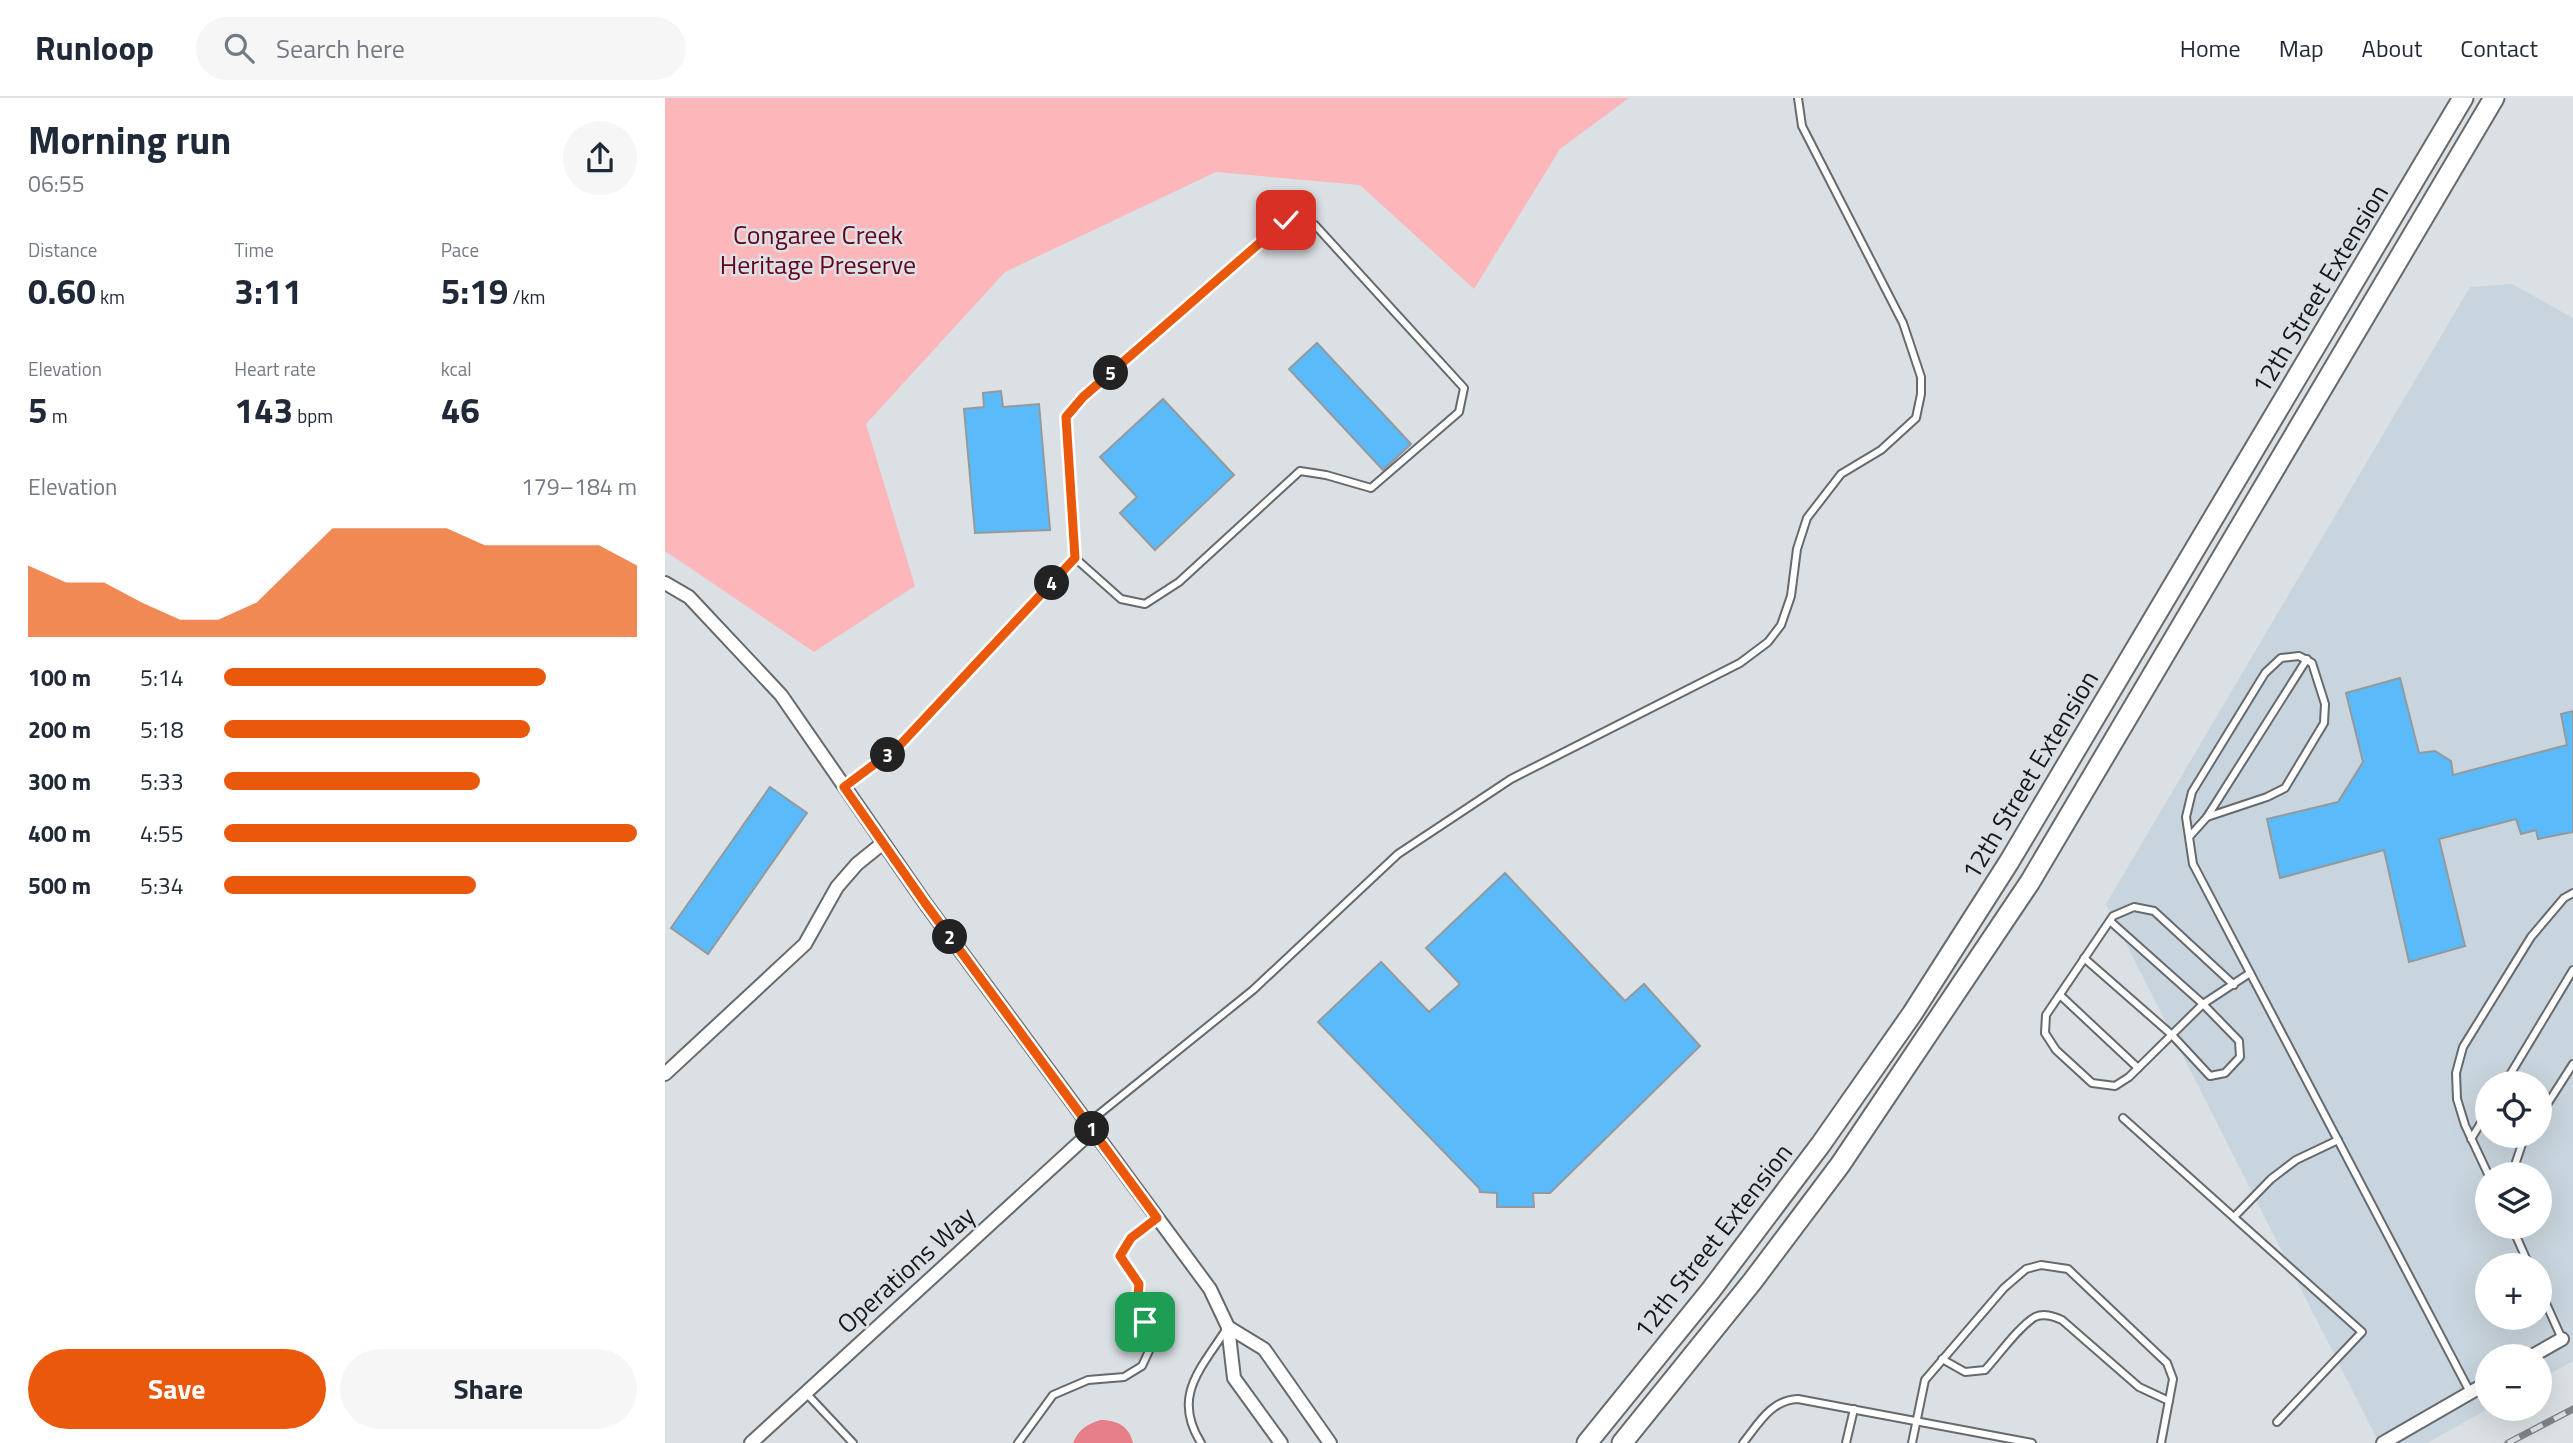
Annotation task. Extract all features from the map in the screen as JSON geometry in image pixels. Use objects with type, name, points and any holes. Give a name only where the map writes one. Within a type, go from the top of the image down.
[{"type":"main road","name":"12th Street Extension","points":[[1587,1443],[1711,1290],[1821,1144],[1912,1014],[2016,850],[2463,98]]},
{"type":"main road","name":"12th Street Extension","points":[[1622,1443],[1752,1282],[1840,1165],[2030,882],[2494,98]]},
{"type":"street","points":[[665,583],[689,597],[781,695],[925,903],[1210,1289],[1228,1326],[1234,1378],[1281,1443]]},
{"type":"street","points":[[665,1074],[805,944],[837,887],[857,864],[883,843]]},
{"type":"street","name":"Operations Way","points":[[751,1443],[1090,1127]]},
{"type":"street","points":[[1228,1326],[1264,1349],[1330,1443]]},
{"type":"street","points":[[2552,1345],[2562,1339]]},
{"type":"street","points":[[2383,1443],[2475,1389]]},
{"type":"lane","points":[[1090,1127],[1253,990],[1398,854],[1511,779],[1740,663],[1768,642],[1781,625],[1791,596],[1797,549],[1807,519],[1841,474],[1881,450],[1916,418],[1921,394],[1921,377],[1903,323],[1802,126],[1798,98]]},
{"type":"lane","points":[[844,787],[900,745],[1075,558],[1066,417],[1083,397],[1286,220],[1315,225],[1464,387],[1459,412],[1371,488],[1327,475],[1300,471],[1179,582],[1145,604],[1121,599],[1075,558]]},
{"type":"lane","points":[[2207,817],[2267,797],[2285,788],[2325,723],[2325,704],[2312,663],[2307,659],[2299,656],[2281,658],[2265,673],[2192,792],[2186,817],[2193,864],[2470,1392]]},
{"type":"lane","points":[[2190,836],[2207,817],[2307,659]]},
{"type":"lane","points":[[2482,1162],[2457,1099],[2456,1073],[2463,1047],[2531,937],[2564,898],[2573,893]]},
{"type":"lane","points":[[2234,985],[2154,911],[2134,907],[2113,916],[2046,1015],[2045,1033],[2056,1050],[2092,1083],[2115,1086],[2138,1068],[2203,1004],[2234,985],[2250,972]]},
{"type":"lane","points":[[2084,958],[2172,1035],[2210,1076],[2225,1073],[2240,1057],[2239,1041],[2203,1004],[2110,921]]},
{"type":"lane","points":[[2512,1071],[2573,970]]},
{"type":"lane","points":[[2060,995],[2138,1068]]},
{"type":"lane","points":[[2552,1097],[2573,1064]]},
{"type":"lane","points":[[2123,1118],[2362,1332],[2277,1422]]},
{"type":"lane","points":[[2471,1139],[2475,1132]]},
{"type":"lane","points":[[2234,1217],[2271,1179],[2288,1166],[2338,1140]]},
{"type":"lane","points":[[1018,1443],[1053,1395],[1088,1380],[1124,1377],[1142,1366],[1155,1338],[1137,1308],[1139,1284],[1120,1256],[1131,1238],[1157,1218]]},
{"type":"lane","points":[[1912,1443],[1924,1380],[2004,1288],[2026,1269],[2053,1265],[2068,1269],[2158,1352],[2171,1370],[2173,1379],[2161,1443]]},
{"type":"lane","points":[[1942,1359],[1965,1372],[1985,1370],[2028,1322],[2037,1316],[2052,1315],[2062,1320],[2139,1387],[2169,1401]]},
{"type":"lane","points":[[2552,1317],[2562,1339]]},
{"type":"lane","points":[[1201,1443],[1188,1417],[1189,1388],[1228,1326]]},
{"type":"lane","points":[[806,1393],[853,1443]]},
{"type":"lane","points":[[1743,1443],[1772,1407],[1787,1399],[1798,1399],[2032,1443]]},
{"type":"lane","points":[[1846,1443],[1854,1409]]},
{"type":"shaded area","points":[[2512,284],[2573,318],[2573,1361],[2552,1373],[2552,1344],[2475,1344],[2475,1416],[2427,1443],[2379,1443],[2106,904],[2470,287]]},
{"type":"shaded area","points":[[1100,1420],[1121,1425],[1129,1432],[1133,1443],[1073,1443],[1084,1428]]},
{"type":"green space","name":"Congaree Creek Heritage Preserve","points":[[665,98],[1629,98],[1560,149],[1474,289],[1360,185],[1216,172],[1005,272],[866,424],[915,586],[814,652],[665,551]]},
{"type":"building","points":[[1317,343],[1411,444],[1383,470],[1289,369]]},
{"type":"building","points":[[1001,391],[1003,407],[1039,404],[1050,530],[975,533],[964,409],[984,407],[983,393]]},
{"type":"building","points":[[1163,399],[1234,475],[1155,550],[1120,513],[1137,497],[1100,457]]},
{"type":"building","points":[[2400,678],[2419,753],[2435,751],[2451,761],[2453,775],[2567,745],[2561,714],[2573,711],[2573,832],[2538,839],[2536,830],[2521,834],[2516,819],[2439,839],[2465,946],[2409,962],[2384,850],[2280,878],[2267,819],[2338,802],[2363,762],[2346,693]]},
{"type":"building","points":[[770,787],[807,813],[708,954],[671,928]]},
{"type":"building","points":[[1505,873],[1625,1001],[1644,984],[1700,1046],[1550,1193],[1533,1193],[1534,1207],[1497,1207],[1497,1193],[1480,1192],[1318,1022],[1381,962],[1429,1012],[1460,984],[1426,948]]},
{"type":"railway","points":[[2508,1443],[2573,1409]]},
{"type":"route","points":[[1145,1322],[1137,1308],[1139,1284],[1120,1256],[1131,1238],[1157,1218],[925,903],[844,787],[900,745],[1075,558],[1066,417],[1083,397],[1286,220]]}]
